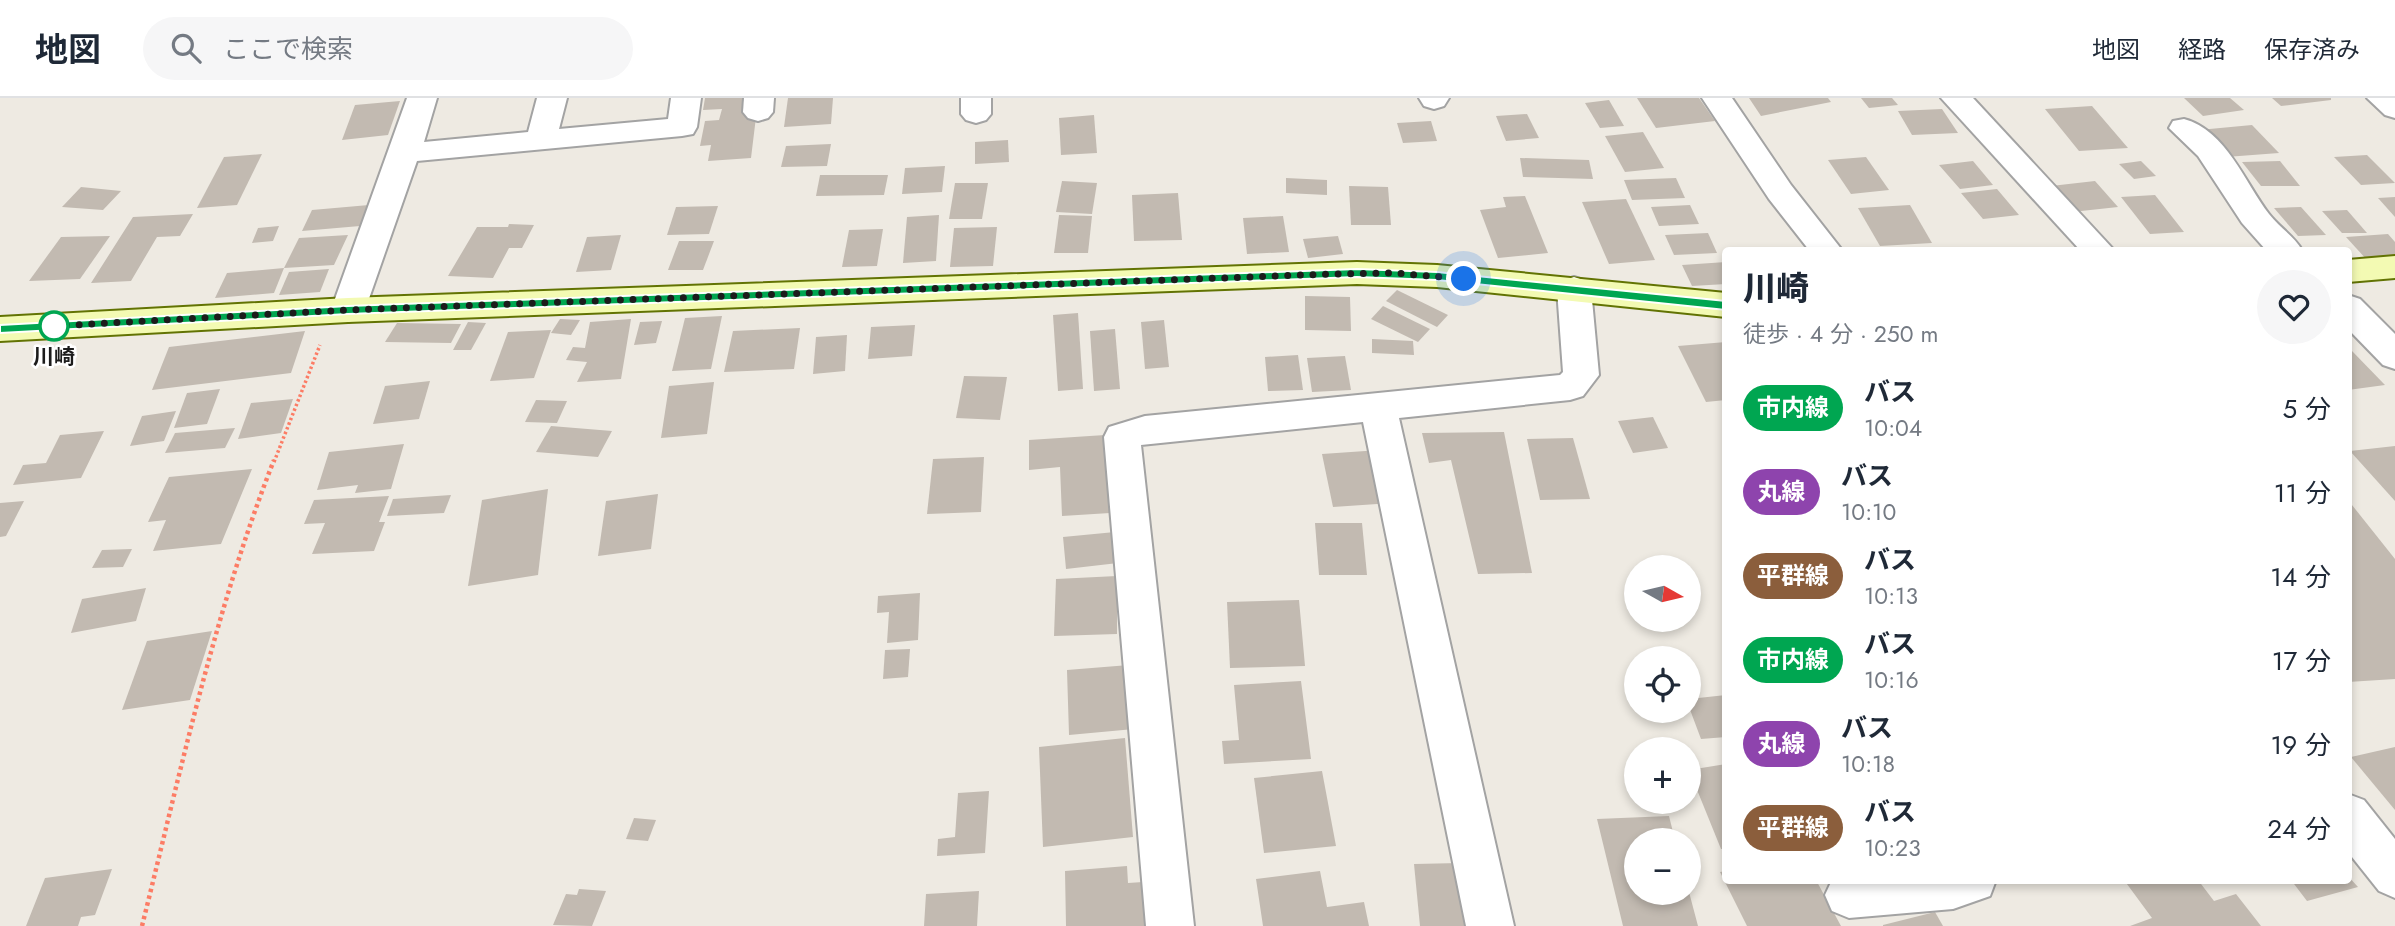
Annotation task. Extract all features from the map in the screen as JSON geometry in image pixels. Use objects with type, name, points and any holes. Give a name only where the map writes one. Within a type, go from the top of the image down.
[{"type":"main road","points":[[2352,271],[2395,267]]},
{"type":"main road","points":[[0,329],[341,311],[1357,273],[1394,273],[1574,289],[1722,306]]},
{"type":"street","points":[[341,311],[405,153],[422,98]]},
{"type":"street","points":[[541,141],[552,98]]},
{"type":"street","points":[[405,153],[682,127],[686,98]]},
{"type":"street","points":[[1717,98],[1780,192],[1824,247]]},
{"type":"street","points":[[1956,98],[1976,116],[2095,247]]},
{"type":"street","points":[[2382,98],[2395,109]]},
{"type":"street","points":[[2183,128],[2208,148],[2237,195],[2282,247]]},
{"type":"street","points":[[1170,926],[1122,438],[1145,430],[1570,387],[1581,375],[1574,289]]},
{"type":"street","points":[[2352,311],[2395,356]]},
{"type":"street","points":[[1378,406],[1490,926]]},
{"type":"street","points":[[2352,820],[2395,875]]},
{"type":"street","points":[[1849,895],[1960,884]]},
{"type":"path","points":[[142,926],[184,756],[247,530],[341,311]]},
{"type":"building","points":[[705,98],[749,98],[746,118],[756,117],[751,158],[708,161],[711,145],[700,146],[705,121],[719,120],[722,109],[703,110]]},
{"type":"building","points":[[788,98],[833,98],[831,124],[784,127]]},
{"type":"building","points":[[1637,98],[1699,98],[1715,121],[1656,128]]},
{"type":"building","points":[[1749,98],[1828,98],[1831,102],[1761,116]]},
{"type":"building","points":[[1861,98],[1892,98],[1898,105],[1869,108]]},
{"type":"building","points":[[2184,98],[2230,98],[2244,110],[2203,116]]},
{"type":"building","points":[[2272,98],[2331,98],[2331,100],[2281,106]]},
{"type":"building","points":[[1609,100],[1624,126],[1600,128],[1585,103]]},
{"type":"building","points":[[400,101],[388,135],[342,140],[355,105]]},
{"type":"building","points":[[2092,106],[2128,148],[2079,151],[2045,109]]},
{"type":"building","points":[[1942,109],[1958,133],[1912,135],[1898,111]]},
{"type":"building","points":[[1527,114],[1539,138],[1506,141],[1496,116]]},
{"type":"building","points":[[1094,115],[1097,153],[1061,155],[1059,118]]},
{"type":"building","points":[[1431,121],[1437,141],[1403,143],[1397,123]]},
{"type":"building","points":[[2252,125],[2279,153],[2226,157],[2199,130]]},
{"type":"building","points":[[1643,132],[1664,168],[1625,172],[1605,136]]},
{"type":"building","points":[[1008,140],[1009,162],[975,164],[975,142]]},
{"type":"building","points":[[831,144],[827,166],[781,167],[786,146]]},
{"type":"building","points":[[262,154],[237,205],[197,208],[224,157]]},
{"type":"building","points":[[2367,155],[2395,183],[2361,185],[2334,157]]},
{"type":"building","points":[[1866,157],[1889,190],[1851,194],[1828,160]]},
{"type":"building","points":[[1520,158],[1589,160],[1593,179],[1523,177]]},
{"type":"building","points":[[1973,161],[1993,185],[1960,189],[1939,165]]},
{"type":"building","points":[[2141,161],[2156,176],[2134,179],[2119,164]]},
{"type":"building","points":[[2280,161],[2300,186],[2261,186],[2242,162]]},
{"type":"building","points":[[945,166],[942,192],[902,194],[905,168]]},
{"type":"building","points":[[820,175],[888,175],[884,195],[816,196]]},
{"type":"building","points":[[1286,178],[1327,180],[1327,195],[1286,193]]},
{"type":"building","points":[[1676,178],[1685,198],[1632,200],[1624,180]]},
{"type":"building","points":[[1062,181],[1097,183],[1092,214],[1056,212]]},
{"type":"building","points":[[2095,181],[2118,207],[2072,212],[2051,186]]},
{"type":"building","points":[[955,183],[988,183],[982,219],[949,219]]},
{"type":"building","points":[[1349,186],[1388,187],[1391,225],[1351,225]]},
{"type":"building","points":[[81,187],[121,191],[103,210],[62,207]]},
{"type":"building","points":[[1997,189],[2019,215],[1983,219],[1961,193]]},
{"type":"building","points":[[1178,193],[1182,240],[1134,241],[1132,195]]},
{"type":"building","points":[[2155,195],[2184,232],[2150,234],[2121,197]]},
{"type":"building","points":[[1525,196],[1548,253],[1498,258],[1480,210],[1506,207],[1503,197]]},
{"type":"building","points":[[2395,197],[2395,217],[2378,198]]},
{"type":"building","points":[[1626,199],[1655,260],[1609,264],[1582,202]]},
{"type":"building","points":[[369,205],[360,226],[302,231],[312,210]]},
{"type":"building","points":[[1690,205],[1699,224],[1659,226],[1651,207]]},
{"type":"building","points":[[1910,205],[1932,243],[1880,246],[1858,208]]},
{"type":"building","points":[[718,206],[709,234],[667,235],[676,207]]},
{"type":"building","points":[[2301,207],[2326,235],[2298,236],[2274,208]]},
{"type":"building","points":[[2347,210],[2367,233],[2342,233],[2322,211]]},
{"type":"building","points":[[193,214],[180,236],[157,237],[131,281],[91,283],[133,217]]},
{"type":"building","points":[[939,215],[936,261],[903,263],[907,217]]},
{"type":"building","points":[[1059,215],[1092,216],[1088,253],[1054,253]]},
{"type":"building","points":[[1283,216],[1289,252],[1247,254],[1243,218]]},
{"type":"building","points":[[509,224],[534,225],[522,248],[509,248],[493,278],[448,276],[477,227],[508,227]]},
{"type":"building","points":[[279,226],[273,241],[252,243],[258,228]]},
{"type":"building","points":[[997,227],[993,266],[950,267],[954,228]]},
{"type":"building","points":[[883,229],[877,266],[842,267],[849,230]]},
{"type":"building","points":[[1708,233],[1717,253],[1674,255],[1665,235]]},
{"type":"building","points":[[2388,234],[2395,242],[2395,257],[2367,260],[2346,237]]},
{"type":"building","points":[[348,235],[334,265],[284,268],[299,238]]},
{"type":"building","points":[[621,235],[611,270],[576,272],[587,237]]},
{"type":"building","points":[[110,236],[80,279],[29,281],[61,237]]},
{"type":"building","points":[[1338,236],[1343,254],[1308,258],[1303,239]]},
{"type":"building","points":[[679,241],[714,241],[703,270],[668,270]]},
{"type":"building","points":[[1722,262],[1722,284],[1692,286],[1682,265]]},
{"type":"building","points":[[284,268],[274,293],[215,298],[227,273]]},
{"type":"building","points":[[329,269],[320,292],[279,295],[289,272]]},
{"type":"building","points":[[1397,290],[1448,315],[1437,327],[1386,301]]},
{"type":"building","points":[[1305,296],[1350,297],[1351,331],[1305,330]]},
{"type":"building","points":[[1383,306],[1430,329],[1418,342],[1371,319]]},
{"type":"building","points":[[1078,313],[1083,389],[1058,391],[1053,315]]},
{"type":"building","points":[[722,316],[711,369],[672,371],[685,318]]},
{"type":"building","points":[[560,319],[580,320],[571,335],[551,333]]},
{"type":"building","points":[[631,319],[621,379],[577,382],[587,362],[566,360],[573,347],[585,348],[590,322]]},
{"type":"building","points":[[1164,320],[1169,367],[1145,369],[1141,322]]},
{"type":"building","points":[[662,321],[656,343],[634,345],[640,322]]},
{"type":"building","points":[[468,322],[486,323],[471,350],[453,350]]},
{"type":"building","points":[[397,323],[461,324],[451,343],[385,342]]},
{"type":"building","points":[[915,325],[912,356],[868,359],[871,327]]},
{"type":"building","points":[[800,328],[794,369],[724,372],[733,331]]},
{"type":"building","points":[[1115,329],[1120,389],[1094,391],[1090,331]]},
{"type":"building","points":[[551,330],[534,378],[490,381],[508,332]]},
{"type":"building","points":[[305,331],[291,373],[152,390],[169,347]]},
{"type":"building","points":[[847,335],[845,371],[813,374],[816,337]]},
{"type":"building","points":[[1372,339],[1413,341],[1414,355],[1372,353]]},
{"type":"building","points":[[1722,342],[1722,400],[1706,402],[1678,346]]},
{"type":"building","points":[[2352,351],[2385,385],[2352,389]]},
{"type":"building","points":[[1298,355],[1303,390],[1268,391],[1265,357]]},
{"type":"building","points":[[1345,356],[1351,390],[1312,392],[1307,358]]},
{"type":"building","points":[[964,376],[1007,377],[1000,420],[956,418]]},
{"type":"building","points":[[430,381],[419,419],[373,424],[385,386]]},
{"type":"building","points":[[714,382],[707,434],[661,438],[669,386]]},
{"type":"building","points":[[220,389],[207,424],[174,428],[187,393]]},
{"type":"building","points":[[293,399],[281,433],[238,439],[251,403]]},
{"type":"building","points":[[536,400],[567,401],[557,423],[525,422]]},
{"type":"building","points":[[176,411],[164,441],[130,446],[142,416]]},
{"type":"building","points":[[1653,417],[1668,448],[1633,453],[1618,421]]},
{"type":"building","points":[[551,426],[612,431],[598,457],[536,452]]},
{"type":"building","points":[[235,428],[225,448],[165,453],[175,433]]},
{"type":"building","points":[[104,431],[81,478],[13,485],[23,465],[46,463],[60,435]]},
{"type":"building","points":[[1504,432],[1532,573],[1478,574],[1451,460],[1429,463],[1422,433]]},
{"type":"building","points":[[1105,435],[1110,513],[1062,516],[1060,467],[1029,470],[1029,440]]},
{"type":"building","points":[[1573,438],[1590,499],[1540,500],[1527,439]]},
{"type":"building","points":[[404,444],[391,489],[355,493],[358,485],[317,490],[329,452]]},
{"type":"building","points":[[2395,446],[2395,501],[2352,453],[2352,451]]},
{"type":"building","points":[[1380,450],[1392,503],[1333,507],[1322,454]]},
{"type":"building","points":[[984,457],[981,512],[927,514],[933,459]]},
{"type":"building","points":[[252,469],[221,544],[153,551],[166,520],[148,522],[169,477]]},
{"type":"building","points":[[548,489],[538,575],[468,586],[482,500]]},
{"type":"building","points":[[658,494],[651,549],[598,556],[606,501]]},
{"type":"building","points":[[451,495],[444,513],[387,516],[393,499]]},
{"type":"building","points":[[389,496],[379,522],[385,522],[374,551],[312,554],[325,523],[304,524],[314,500]]},
{"type":"building","points":[[24,501],[6,536],[0,537],[0,503]]},
{"type":"building","points":[[2352,505],[2395,559],[2395,679],[2352,682]]},
{"type":"building","points":[[1315,523],[1362,523],[1367,575],[1319,575]]},
{"type":"building","points":[[1115,532],[1118,563],[1066,569],[1063,537]]},
{"type":"building","points":[[132,549],[123,567],[92,568],[102,550]]},
{"type":"building","points":[[1117,576],[1117,634],[1054,636],[1056,579]]},
{"type":"building","points":[[146,588],[136,621],[71,633],[82,599]]},
{"type":"building","points":[[920,593],[918,640],[887,643],[889,612],[877,613],[878,596]]},
{"type":"building","points":[[1299,600],[1305,666],[1230,668],[1227,602]]},
{"type":"building","points":[[212,631],[190,700],[122,710],[147,641]]},
{"type":"building","points":[[910,649],[908,677],[883,679],[885,650]]},
{"type":"building","points":[[1129,665],[1134,729],[1069,735],[1067,670]]},
{"type":"building","points":[[1301,681],[1311,759],[1224,764],[1222,741],[1239,740],[1234,685]]},
{"type":"building","points":[[1722,695],[1722,737],[1700,737],[1695,723],[1701,723],[1701,698]]},
{"type":"building","points":[[1125,738],[1133,837],[1043,847],[1039,747]]},
{"type":"building","points":[[2395,747],[2395,810],[2352,758]]},
{"type":"building","points":[[1722,765],[1722,849],[1701,800],[1701,768]]},
{"type":"building","points":[[1322,771],[1336,846],[1264,853],[1254,778]]},
{"type":"building","points":[[989,791],[985,853],[937,856],[938,839],[955,837],[958,793]]},
{"type":"building","points":[[1669,816],[1672,828],[1624,828],[1624,905],[1692,905],[1698,926],[1623,926],[1597,819]]},
{"type":"building","points":[[634,818],[656,820],[648,841],[626,839]]},
{"type":"building","points":[[1460,863],[1469,926],[1420,926],[1414,864]]},
{"type":"building","points":[[1127,866],[1128,883],[1143,882],[1146,926],[1066,926],[1065,871]]},
{"type":"building","points":[[112,869],[95,915],[81,917],[78,926],[26,926],[45,878]]},
{"type":"building","points":[[1320,871],[1327,907],[1364,902],[1369,926],[1263,926],[1256,879]]},
{"type":"building","points":[[2352,880],[2358,887],[2307,901],[2294,884],[2352,884]]},
{"type":"building","points":[[1726,884],[1818,884],[1841,926],[1747,926]]},
{"type":"building","points":[[2127,884],[2201,884],[2214,901],[2236,894],[2261,926],[2130,926],[2152,918]]},
{"type":"building","points":[[579,889],[606,891],[592,926],[553,925],[566,894],[577,895]]},
{"type":"building","points":[[979,891],[977,926],[924,926],[926,894]]},
{"type":"building","points":[[1935,912],[1943,926],[1883,926],[1883,925]]},
{"type":"bus line","name":"市内線","points":[[0,329],[348,310],[1357,273],[1437,276],[1722,305]]},
{"type":"place","name":"川崎","points":[[54,326]]},
{"type":"route","points":[[54,326],[348,310],[1357,273],[1464,279]]}]
